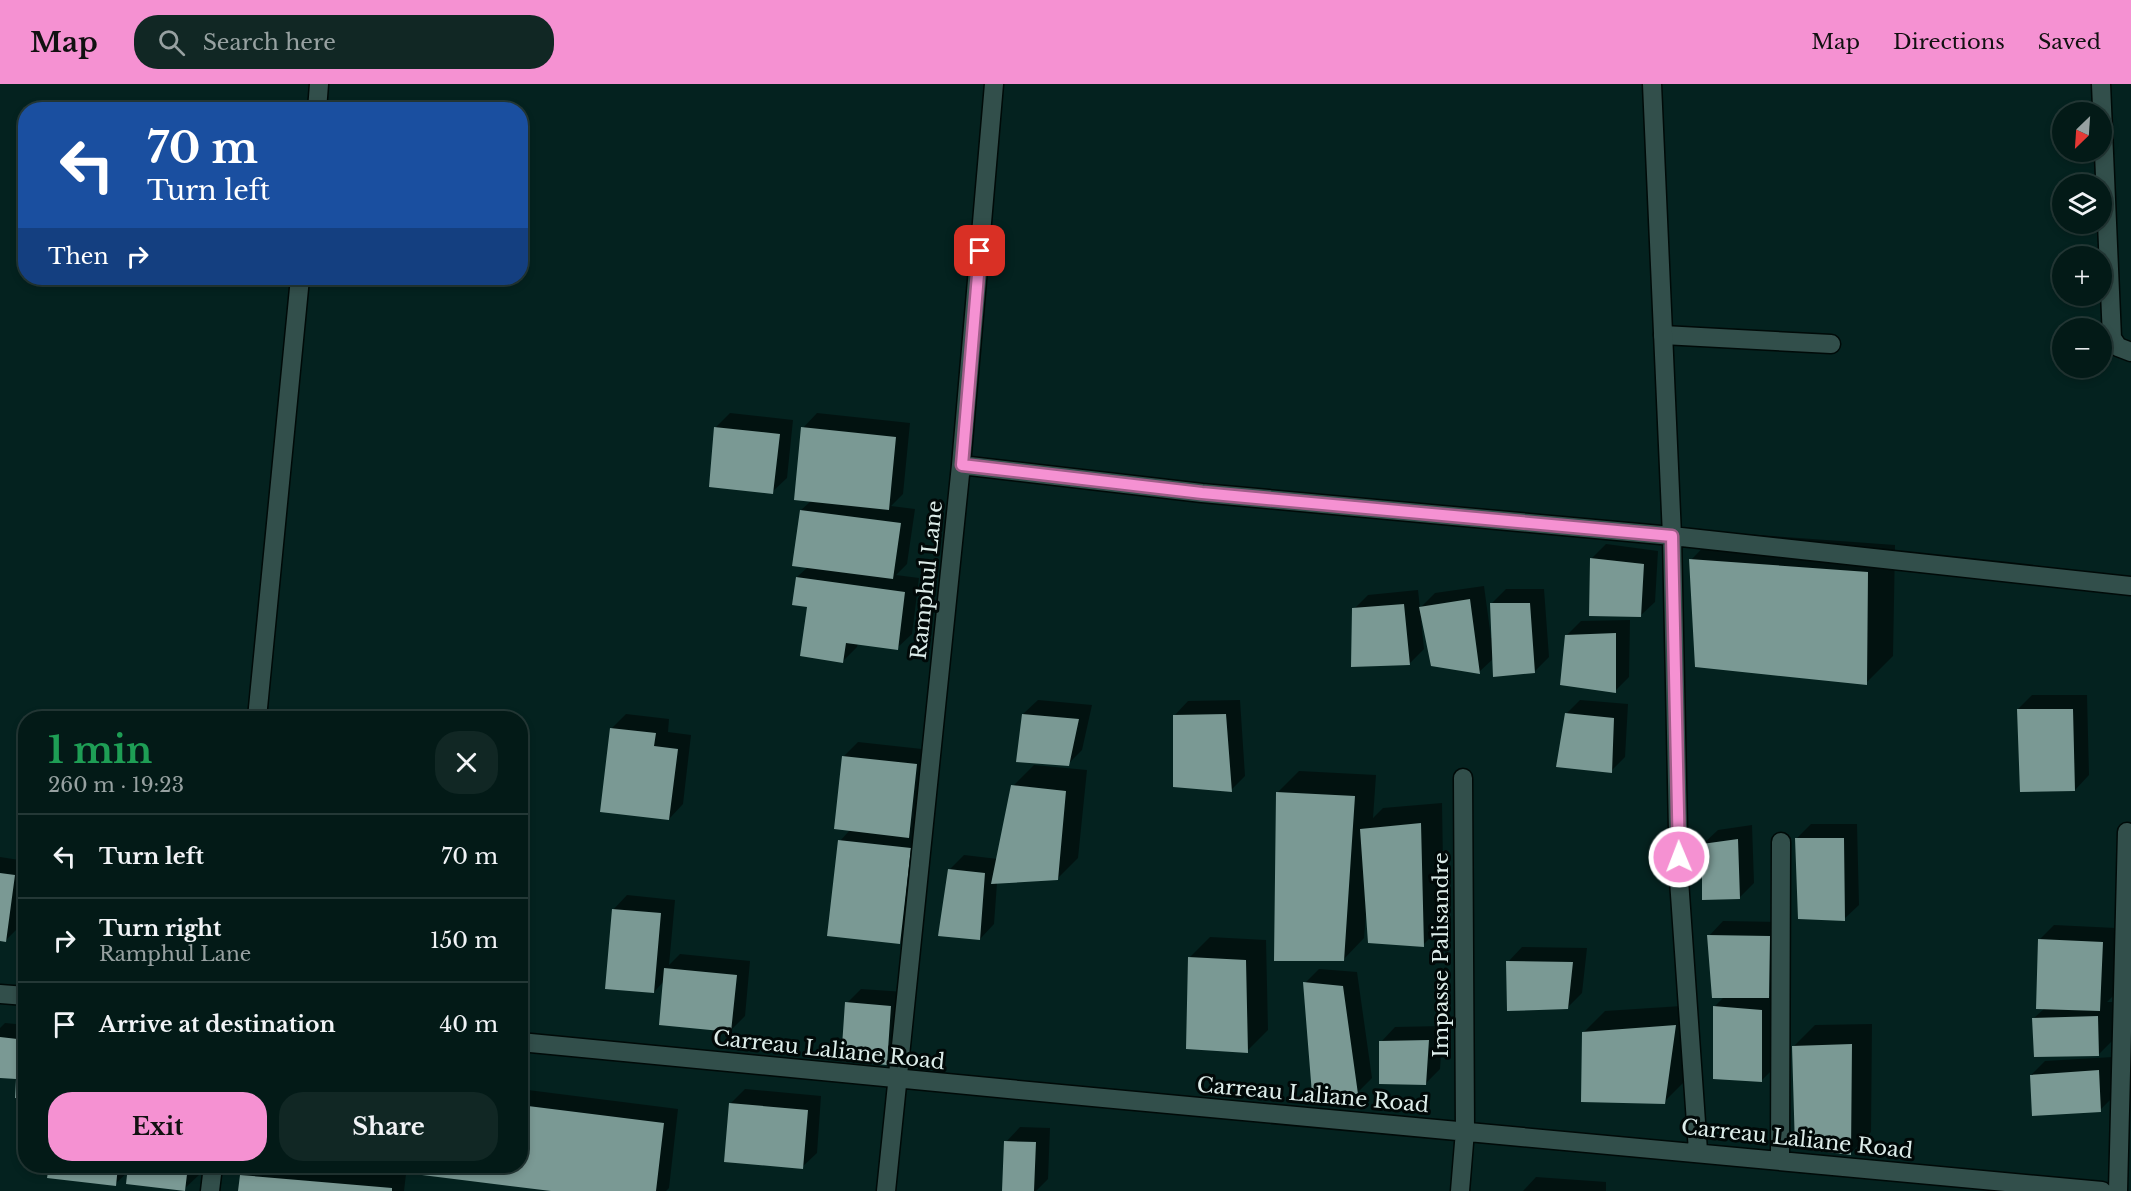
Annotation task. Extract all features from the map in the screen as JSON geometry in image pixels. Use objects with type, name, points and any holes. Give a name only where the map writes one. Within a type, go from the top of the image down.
[{"type":"street","points":[[318,102],[319,84]]},
{"type":"street","name":"Ramphul Lane","points":[[886,1191],[962,465],[994,84]]},
{"type":"street","points":[[1652,84],[1672,536],[1679,880],[1698,1151]]},
{"type":"street","points":[[2101,84],[2112,338],[2118,347],[2131,352]]},
{"type":"street","points":[[258,711],[299,285]]},
{"type":"street","points":[[1663,335],[1831,344]]},
{"type":"street","points":[[962,465],[1202,493],[1672,536],[2131,586]]},
{"type":"street","name":"Impasse Palisandre","points":[[1460,1191],[1465,1131],[1463,778]]},
{"type":"street","points":[[2118,1191],[2127,832]]},
{"type":"street","points":[[1780,1160],[1781,842]]},
{"type":"street","points":[[0,994],[18,995]]},
{"type":"street","name":"Carreau Laliane Road","points":[[528,1043],[898,1080],[1698,1151],[2102,1191]]},
{"type":"street","points":[[210,1191],[212,1173]]},
{"type":"building","points":[[714,427],[780,434],[773,494],[709,487]]},
{"type":"building","points":[[801,427],[896,437],[889,510],[794,500]]},
{"type":"building","points":[[800,510],[901,523],[893,579],[792,566]]},
{"type":"building","points":[[1590,558],[1644,564],[1641,617],[1589,616]]},
{"type":"building","points":[[1689,559],[1868,572],[1867,685],[1695,667]]},
{"type":"building","points":[[796,577],[905,592],[898,650],[846,643],[843,663],[800,656],[807,607],[792,605]]},
{"type":"building","points":[[1470,599],[1480,674],[1431,666],[1419,607]]},
{"type":"building","points":[[1490,603],[1530,603],[1535,673],[1493,677]]},
{"type":"building","points":[[1404,604],[1410,665],[1351,667],[1352,608]]},
{"type":"building","points":[[1616,633],[1616,693],[1560,685],[1565,635]]},
{"type":"building","points":[[2017,709],[2073,709],[2075,791],[2020,792]]},
{"type":"building","points":[[1565,713],[1614,718],[1612,773],[1556,767]]},
{"type":"building","points":[[1022,714],[1079,719],[1069,766],[1016,762]]},
{"type":"building","points":[[1226,714],[1232,792],[1173,787],[1173,715]]},
{"type":"building","points":[[610,728],[656,733],[654,746],[678,749],[669,820],[600,812]]},
{"type":"building","points":[[842,756],[917,764],[909,838],[834,829]]},
{"type":"building","points":[[1011,785],[1066,791],[1058,880],[991,884]]},
{"type":"building","points":[[1276,792],[1355,796],[1344,961],[1274,961]]},
{"type":"building","points":[[1421,823],[1424,947],[1368,943],[1360,829]]},
{"type":"building","points":[[1795,838],[1844,838],[1845,921],[1798,919]]},
{"type":"building","points":[[1738,839],[1740,899],[1702,900],[1702,844]]},
{"type":"building","points":[[838,840],[911,848],[900,944],[827,936]]},
{"type":"building","points":[[948,869],[985,873],[980,940],[938,936]]},
{"type":"building","points":[[0,873],[15,875],[6,942],[0,941]]},
{"type":"building","points":[[612,909],[661,913],[654,993],[605,989]]},
{"type":"building","points":[[1707,935],[1770,936],[1769,998],[1712,998]]},
{"type":"building","points":[[2038,939],[2103,942],[2100,1011],[2036,1009]]},
{"type":"building","points":[[1188,957],[1246,960],[1248,1053],[1186,1049]]},
{"type":"building","points":[[1506,961],[1573,962],[1568,1009],[1507,1011]]},
{"type":"building","points":[[664,968],[737,975],[731,1032],[659,1025]]},
{"type":"building","points":[[1303,982],[1343,986],[1358,1094],[1312,1094]]},
{"type":"building","points":[[845,1002],[891,1006],[887,1065],[841,1061]]},
{"type":"building","points":[[1713,1006],[1762,1010],[1762,1082],[1713,1079]]},
{"type":"building","points":[[2098,1016],[2099,1056],[2034,1057],[2032,1018]]},
{"type":"building","points":[[1676,1025],[1665,1104],[1581,1102],[1582,1032]]},
{"type":"building","points":[[0,1037],[18,1039],[18,1098],[15,1098],[16,1079],[0,1078]]},
{"type":"building","points":[[1429,1040],[1426,1085],[1379,1084],[1379,1041]]},
{"type":"building","points":[[1852,1044],[1851,1155],[1795,1148],[1792,1046]]},
{"type":"building","points":[[2099,1070],[2101,1112],[2032,1116],[2030,1075]]},
{"type":"building","points":[[729,1103],[808,1110],[803,1169],[724,1162]]},
{"type":"building","points":[[528,1106],[664,1123],[656,1191],[551,1191],[422,1175],[422,1173],[528,1173]]},
{"type":"building","points":[[1004,1141],[1036,1142],[1034,1191],[1002,1191]]},
{"type":"building","points":[[48,1173],[117,1173],[116,1186],[47,1178]]},
{"type":"building","points":[[127,1173],[187,1173],[185,1191],[126,1184]]},
{"type":"building","points":[[240,1175],[392,1188],[392,1191],[238,1191]]},
{"type":"route","points":[[980,251],[962,465],[1202,493],[1672,536],[1679,857]]}]
